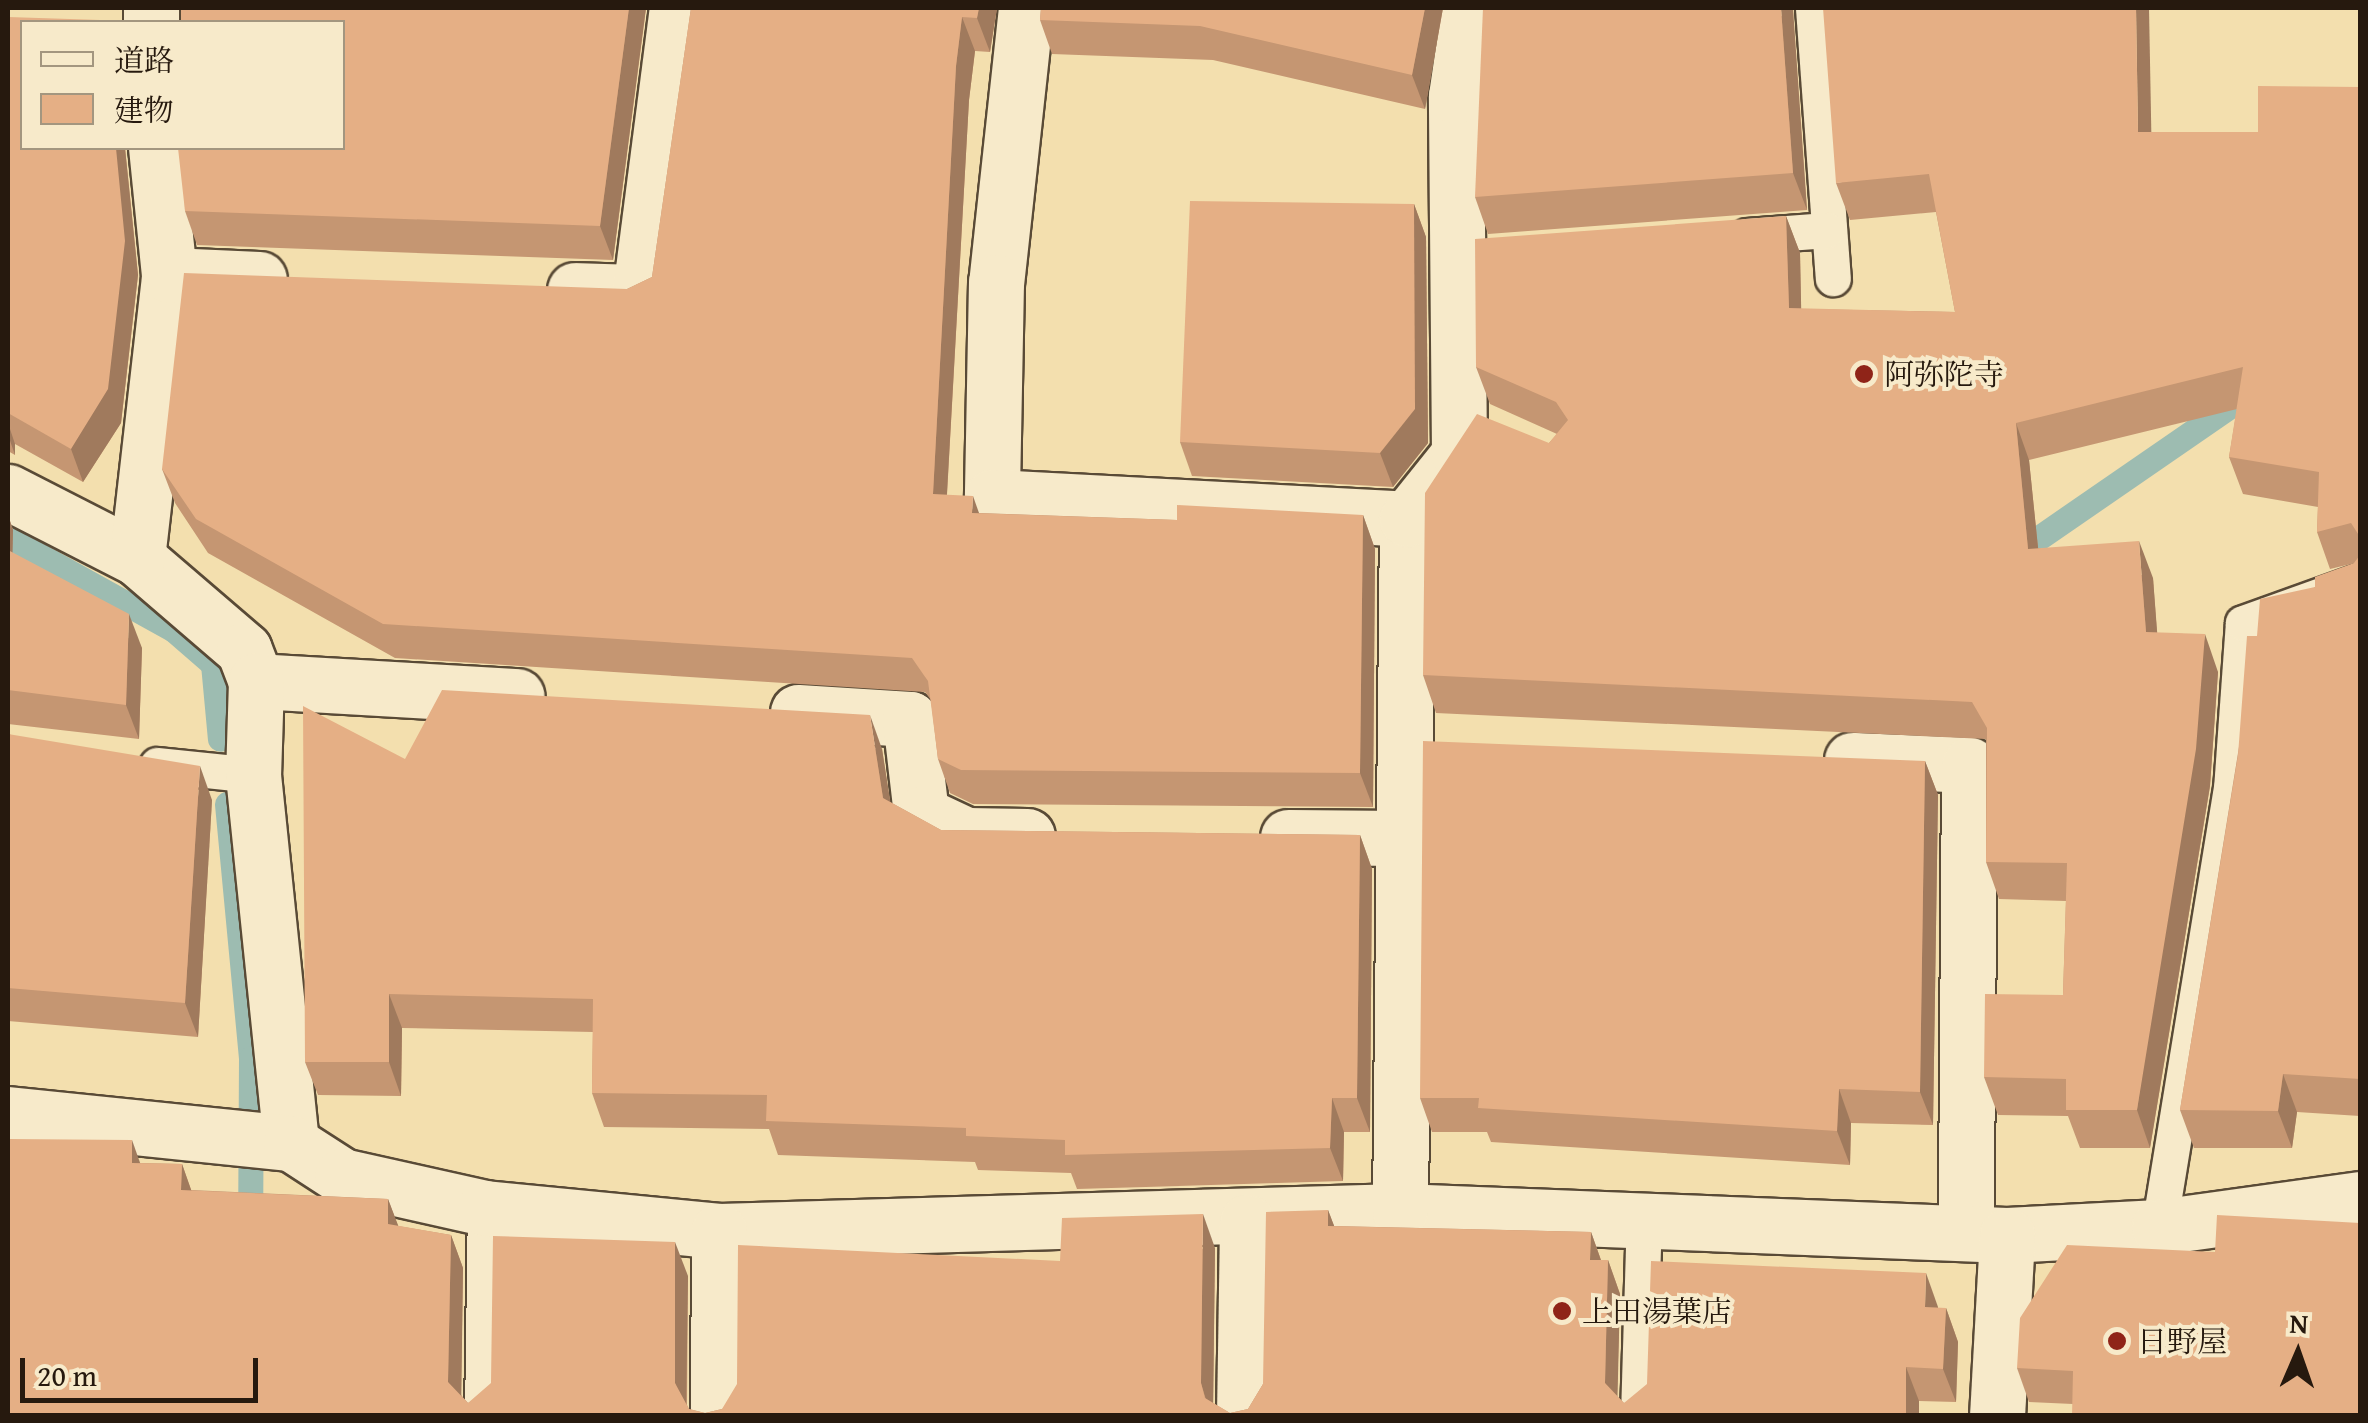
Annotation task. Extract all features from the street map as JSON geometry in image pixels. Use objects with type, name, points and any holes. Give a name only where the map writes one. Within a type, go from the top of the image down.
[{"type":"street","points":[[522,288],[640,292],[677,8]]},
{"type":"street","points":[[1026,8],[996,282],[992,497],[1407,520]]},
{"type":"street","points":[[1400,1211],[1402,838],[1431,744],[1407,520],[1460,454],[1476,422],[1480,255],[1456,96],[1468,8]]},
{"type":"street","points":[[137,558],[169,276],[156,150]]},
{"type":"street","points":[[169,276],[306,280]]},
{"type":"street","points":[[8,492],[137,558],[244,650],[256,681],[252,775],[291,1144]]},
{"type":"street","points":[[256,681],[573,700]]},
{"type":"street","points":[[752,710],[910,719],[921,814],[966,836],[1082,836]]},
{"type":"street","points":[[1790,758],[1969,765],[1997,1416]]},
{"type":"street","points":[[1236,837],[1402,838]]},
{"type":"street","points":[[8,1114],[291,1144],[342,1176],[485,1208],[719,1231],[1247,1222],[1400,1211],[1987,1232],[2158,1227],[2360,1198]]},
{"type":"street","points":[[1244,1416],[1247,1222]]},
{"type":"street","points":[[718,1416],[719,1231]]},
{"type":"lane","points":[[1813,8],[1833,278]]},
{"type":"lane","points":[[1713,238],[1827,230]]},
{"type":"lane","points":[[2158,1227],[2232,788],[2243,622],[2360,581]]},
{"type":"lane","points":[[116,760],[252,775]]},
{"type":"lane","points":[[482,1416],[485,1208]]},
{"type":"lane","points":[[1638,1416],[1644,1217]]},
{"type":"building","points":[[181,8],[629,8],[600,226],[185,211],[178,150],[345,150],[345,20],[181,20]]},
{"type":"building","points":[[691,8],[979,8],[977,18],[962,17],[956,66],[933,494],[973,496],[972,513],[1177,520],[1177,505],[1363,515],[1360,773],[961,770],[938,759],[928,681],[912,658],[383,624],[196,519],[162,469],[184,273],[627,289],[652,277]]},
{"type":"building","points":[[1041,8],[1425,8],[1412,75],[1200,26],[1040,20]]},
{"type":"building","points":[[1483,8],[1781,8],[1793,173],[1475,197]]},
{"type":"building","points":[[1823,8],[2136,8],[2138,132],[2258,132],[2258,86],[2360,87],[2360,537],[2351,523],[2317,532],[2319,472],[2229,457],[2243,367],[2016,423],[2028,549],[2139,541],[2146,632],[2205,634],[2196,749],[2137,1110],[2066,1110],[2066,1079],[1984,1077],[1985,994],[2063,995],[2067,863],[1986,862],[1987,728],[1972,702],[1423,675],[1425,493],[1477,414],[1549,443],[1568,420],[1556,402],[1476,367],[1475,239],[1786,216],[1789,308],[1955,312],[1929,174],[1836,183]]},
{"type":"building","points":[[8,17],[100,20],[20,20],[20,150],[116,150],[125,241],[108,389],[71,449],[8,413]]},
{"type":"building","points":[[1190,201],[1414,204],[1415,409],[1380,453],[1180,442]]},
{"type":"building","points":[[8,550],[129,614],[126,705],[8,690]]},
{"type":"building","points":[[2360,555],[2360,1079],[2283,1074],[2278,1111],[2180,1110],[2238,755],[2247,636],[2257,636],[2260,599],[2315,587],[2315,577],[2354,563]]},
{"type":"building","points":[[442,690],[870,715],[883,798],[941,830],[1360,835],[1357,1098],[1332,1098],[1330,1148],[1065,1155],[1065,1140],[966,1136],[966,1128],[766,1121],[767,1095],[592,1093],[593,999],[389,994],[389,1062],[305,1062],[303,706],[405,759]]},
{"type":"building","points":[[8,734],[200,766],[185,1003],[8,988]]},
{"type":"building","points":[[1423,741],[1925,761],[1920,1092],[1839,1089],[1837,1131],[1478,1108],[1479,1098],[1420,1098]]},
{"type":"building","points":[[8,1139],[132,1140],[132,1163],[182,1164],[181,1190],[388,1199],[388,1224],[451,1235],[448,1382],[468,1403],[491,1383],[493,1236],[675,1242],[675,1383],[689,1409],[705,1413],[722,1409],[737,1384],[738,1245],[1060,1261],[1062,1218],[1203,1214],[1201,1383],[1205,1398],[1230,1413],[1248,1409],[1263,1384],[1266,1212],[1328,1210],[1328,1226],[1591,1232],[1590,1260],[1608,1260],[1605,1383],[1624,1403],[1647,1384],[1651,1261],[1926,1273],[1925,1307],[1946,1308],[1943,1369],[1906,1367],[1906,1416],[8,1416]]},
{"type":"building","points":[[2217,1215],[2360,1223],[2360,1416],[2072,1416],[2073,1371],[2017,1368],[2020,1318],[2067,1245],[2215,1252]]},
{"type":"waterway","points":[[2011,557],[2246,395]]},
{"type":"waterway","points":[[8,538],[174,630],[213,664],[220,739]]},
{"type":"waterway","points":[[227,804],[251,1058],[250,1223]]},
{"type":"place","name":"阿弥陀寺","points":[[1864,374]]},
{"type":"place","name":"上田湯葉店","points":[[1562,1311]]},
{"type":"place","name":"日野屋","points":[[2117,1341]]}]
